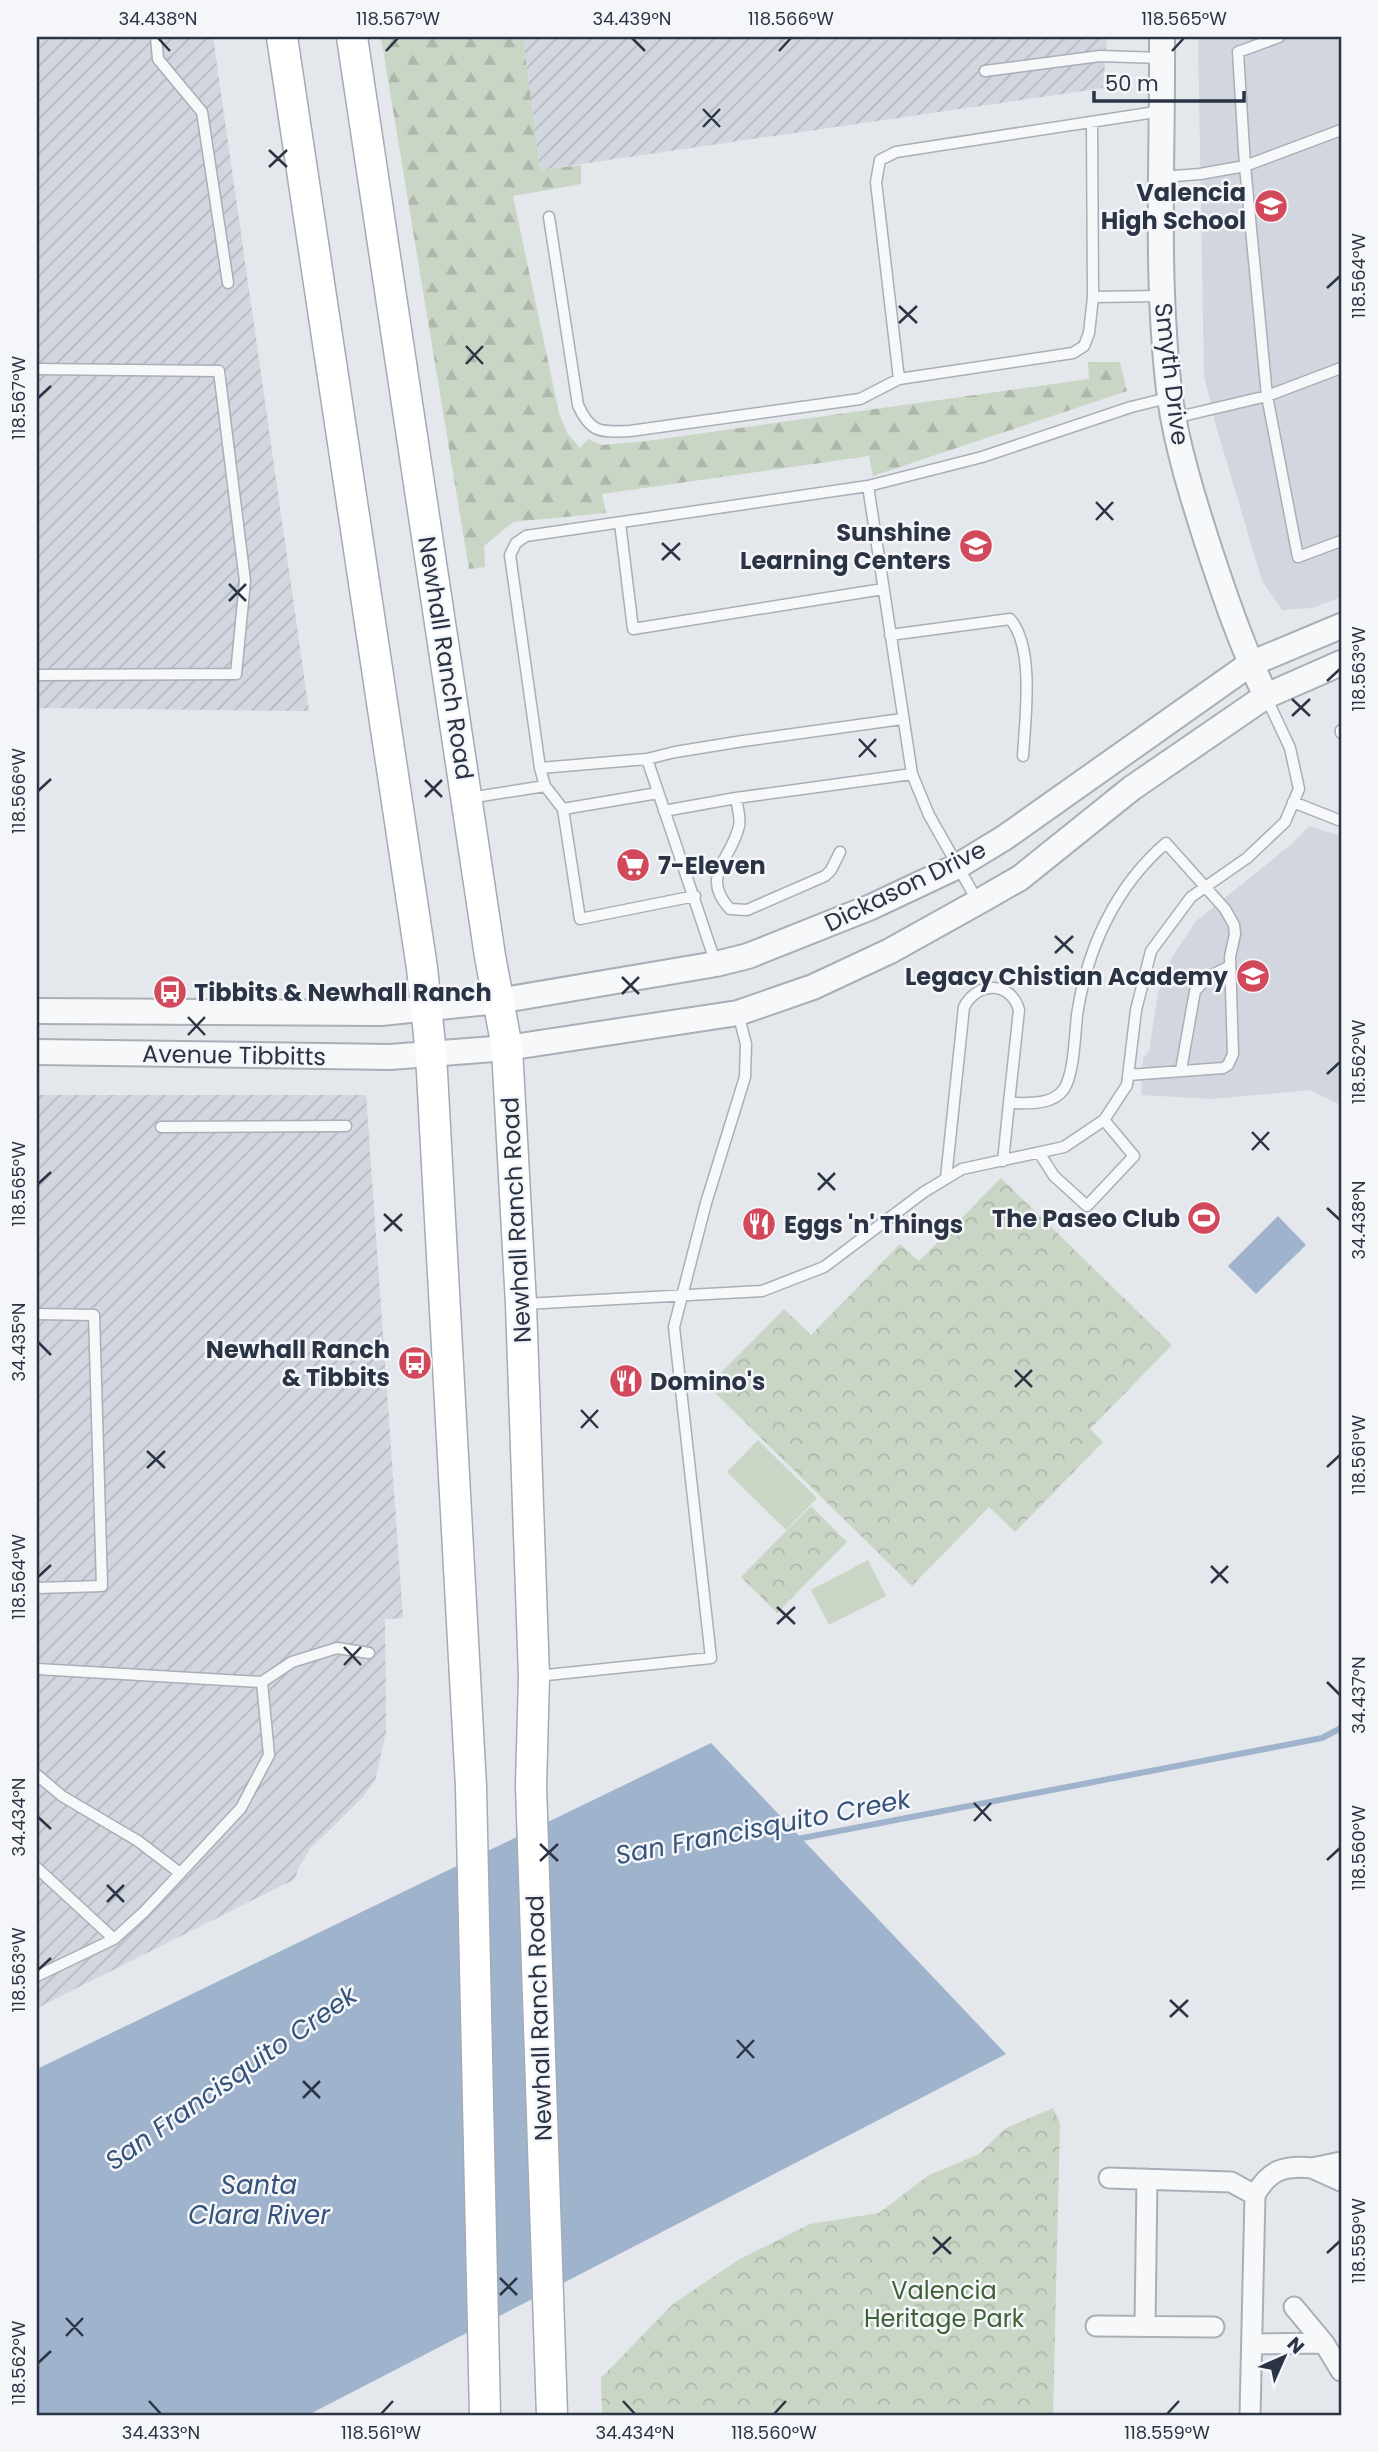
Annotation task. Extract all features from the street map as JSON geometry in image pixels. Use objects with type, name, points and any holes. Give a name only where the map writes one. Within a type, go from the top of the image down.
[{"type":"main road","points":[[282,37],[422,968],[431,1054],[471,1787],[485,2415]]},
{"type":"main road","name":"Newhall Ranch Road","points":[[352,37],[507,1048],[521,1304],[534,1677],[531,1786],[552,2415]]},
{"type":"street","name":"Smyth Drive","points":[[1162,47],[1161,296],[1172,408],[1191,492],[1215,568],[1250,664],[1266,696]]},
{"type":"street","name":"Dickason Drive","points":[[498,1001],[716,964],[748,956],[871,907],[958,866],[1004,838],[1250,664],[1341,626]]},
{"type":"street","name":"Dickason Drive","points":[[507,1048],[738,1013],[824,982],[890,951],[1020,878],[1132,788],[1266,696],[1341,663]]},
{"type":"street","name":"Avenue Tibbitts","points":[[37,1011],[381,1013],[498,1001]]},
{"type":"street","name":"Avenue Tibbitts","points":[[37,1052],[390,1057],[507,1048]]},
{"type":"street","points":[[1312,2168],[1341,2162]]},
{"type":"street","points":[[1250,2415],[1255,2195],[1264,2180],[1275,2172],[1295,2166],[1312,2168],[1341,2181]]},
{"type":"street","points":[[1109,2178],[1231,2182],[1255,2195]]},
{"type":"street","points":[[1144,2326],[1147,2179]]},
{"type":"street","points":[[1294,2307],[1324,2343],[1341,2371]]},
{"type":"street","points":[[1096,2326],[1214,2327]]},
{"type":"street","points":[[1252,2344],[1324,2343]]},
{"type":"lane","points":[[156,37],[158,59],[202,112],[228,284]]},
{"type":"lane","points":[[1279,37],[1238,52],[1245,166],[1267,396],[1297,557],[1341,541]]},
{"type":"lane","points":[[985,71],[1162,47]]},
{"type":"lane","points":[[899,379],[876,182],[880,160],[896,152],[1163,111]]},
{"type":"lane","points":[[549,217],[579,405],[586,422],[603,432],[630,431],[860,400],[899,379],[1073,353],[1084,346],[1089,333],[1093,297],[1093,122]]},
{"type":"lane","points":[[1162,177],[1245,166],[1341,130]]},
{"type":"lane","points":[[1093,297],[1161,296]]},
{"type":"lane","points":[[695,897],[580,919],[563,809],[545,786],[540,768],[510,555],[516,543],[526,536],[868,486],[982,457],[1132,407],[1172,408],[1267,396],[1341,368]]},
{"type":"lane","points":[[37,369],[219,371],[245,581],[236,674],[37,675]]},
{"type":"lane","points":[[868,486],[912,774],[925,806],[978,902]]},
{"type":"lane","points":[[620,523],[633,629],[883,589]]},
{"type":"lane","points":[[890,635],[1010,619],[1019,629],[1028,685],[1023,756]]},
{"type":"lane","points":[[521,1304],[762,1291],[824,1267],[924,1192],[962,1170],[1064,1147],[1104,1120],[1127,1085],[1136,1010],[1151,951],[1191,897],[1247,858],[1285,822],[1299,789],[1290,748],[1266,696]]},
{"type":"lane","points":[[540,768],[647,759],[743,741],[902,719]]},
{"type":"lane","points":[[647,759],[716,964]]},
{"type":"lane","points":[[664,811],[736,798],[912,774]]},
{"type":"lane","points":[[467,799],[545,786]]},
{"type":"lane","points":[[563,809],[658,793]]},
{"type":"lane","points":[[736,798],[740,825],[718,872],[716,883],[722,901],[730,909],[747,910],[825,876],[840,852]]},
{"type":"lane","points":[[1293,802],[1341,821]]},
{"type":"lane","points":[[1009,1103],[1046,1101],[1063,1090],[1067,1082],[1081,987],[1094,945],[1111,911],[1140,868],[1166,843],[1225,909],[1234,925],[1230,966],[1232,1059],[1223,1068],[1128,1075]]},
{"type":"lane","points":[[1181,1070],[1195,991],[1208,977],[1230,966]]},
{"type":"lane","points":[[946,1178],[964,1007],[968,998],[978,991],[994,988],[1008,991],[1016,999],[1019,1010],[1003,1161]]},
{"type":"lane","points":[[534,1677],[711,1657],[674,1327],[706,1203],[745,1077],[746,1044],[738,1013]]},
{"type":"lane","points":[[1040,1154],[1054,1176],[1087,1206],[1134,1156],[1104,1120]]},
{"type":"lane","points":[[161,1127],[346,1126]]},
{"type":"lane","points":[[37,1314],[94,1315],[103,1587],[37,1588]]},
{"type":"lane","points":[[37,1669],[262,1682],[292,1662],[337,1648],[369,1653]]},
{"type":"lane","points":[[37,1976],[114,1939],[144,1912],[241,1808],[269,1755],[262,1682]]},
{"type":"lane","points":[[37,1775],[62,1796],[138,1841],[180,1873]]},
{"type":"lane","points":[[37,1868],[114,1939]]},
{"type":"shaded area","points":[[37,37],[213,37],[309,711],[37,708]]},
{"type":"shaded area","points":[[523,37],[1107,37],[1103,88],[540,170]]},
{"type":"shaded area","name":"Valencia High School","points":[[1198,37],[1341,37],[1341,597],[1312,608],[1282,610],[1262,581],[1204,376]]},
{"type":"shaded area","name":"Legacy Chistian Academy","points":[[1309,826],[1341,836],[1341,1105],[1310,1090],[1212,1099],[1141,1095],[1143,1059],[1149,1051],[1158,993],[1171,959],[1196,921],[1293,843]]},
{"type":"shaded area","points":[[37,1095],[366,1095],[403,1618],[385,1619],[386,1732],[375,1781],[362,1798],[310,1849],[295,1879],[37,2008]]},
{"type":"green space","points":[[381,37],[523,37],[540,170],[581,165],[581,184],[513,196],[559,413],[567,433],[580,448],[588,439],[602,445],[647,441],[1089,379],[1088,362],[1120,362],[1127,391],[873,476],[869,456],[602,494],[606,513],[513,522],[484,546],[485,567],[469,569]]},
{"type":"green space","points":[[1001,1178],[1172,1345],[1090,1429],[1103,1442],[1015,1532],[989,1507],[912,1586],[708,1386],[784,1309],[811,1335],[900,1244],[919,1261]]},
{"type":"green space","points":[[758,1440],[817,1498],[786,1530],[727,1472]]},
{"type":"green space","points":[[811,1506],[847,1542],[777,1613],[741,1577]]},
{"type":"green space","points":[[868,1560],[886,1596],[829,1625],[811,1590]]},
{"type":"green space","name":"Valencia Heritage Park","points":[[1053,2108],[1060,2123],[1053,2415],[602,2415],[601,2378],[673,2304],[738,2260],[810,2224],[879,2213],[929,2175],[979,2154],[1006,2128]]},
{"type":"water","points":[[1278,1216],[1306,1245],[1256,1294],[1228,1266]]},
{"type":"water","name":"Santa Clara River","points":[[711,1743],[1006,2054],[308,2415],[37,2415],[37,2069]]},
{"type":"waterway","name":"San Francisquito Creek","points":[[792,1840],[1322,1738],[1341,1728]]},
{"type":"place","name":"Valencia High School","points":[[1271,206]]},
{"type":"place","name":"Sunshine Learning Centers","points":[[976,546]]},
{"type":"place","name":"7-Eleven","points":[[633,865]]},
{"type":"place","name":"Legacy Chistian Academy","points":[[1253,976]]},
{"type":"place","name":"Tibbits & Newhall Ranch","points":[[170,992]]},
{"type":"place","name":"The Paseo Club","points":[[1204,1218]]},
{"type":"place","name":"Eggs 'n' Things","points":[[759,1224]]},
{"type":"place","name":"Newhall Ranch & Tibbits","points":[[415,1363]]},
{"type":"place","name":"Domino's","points":[[626,1381]]}]
